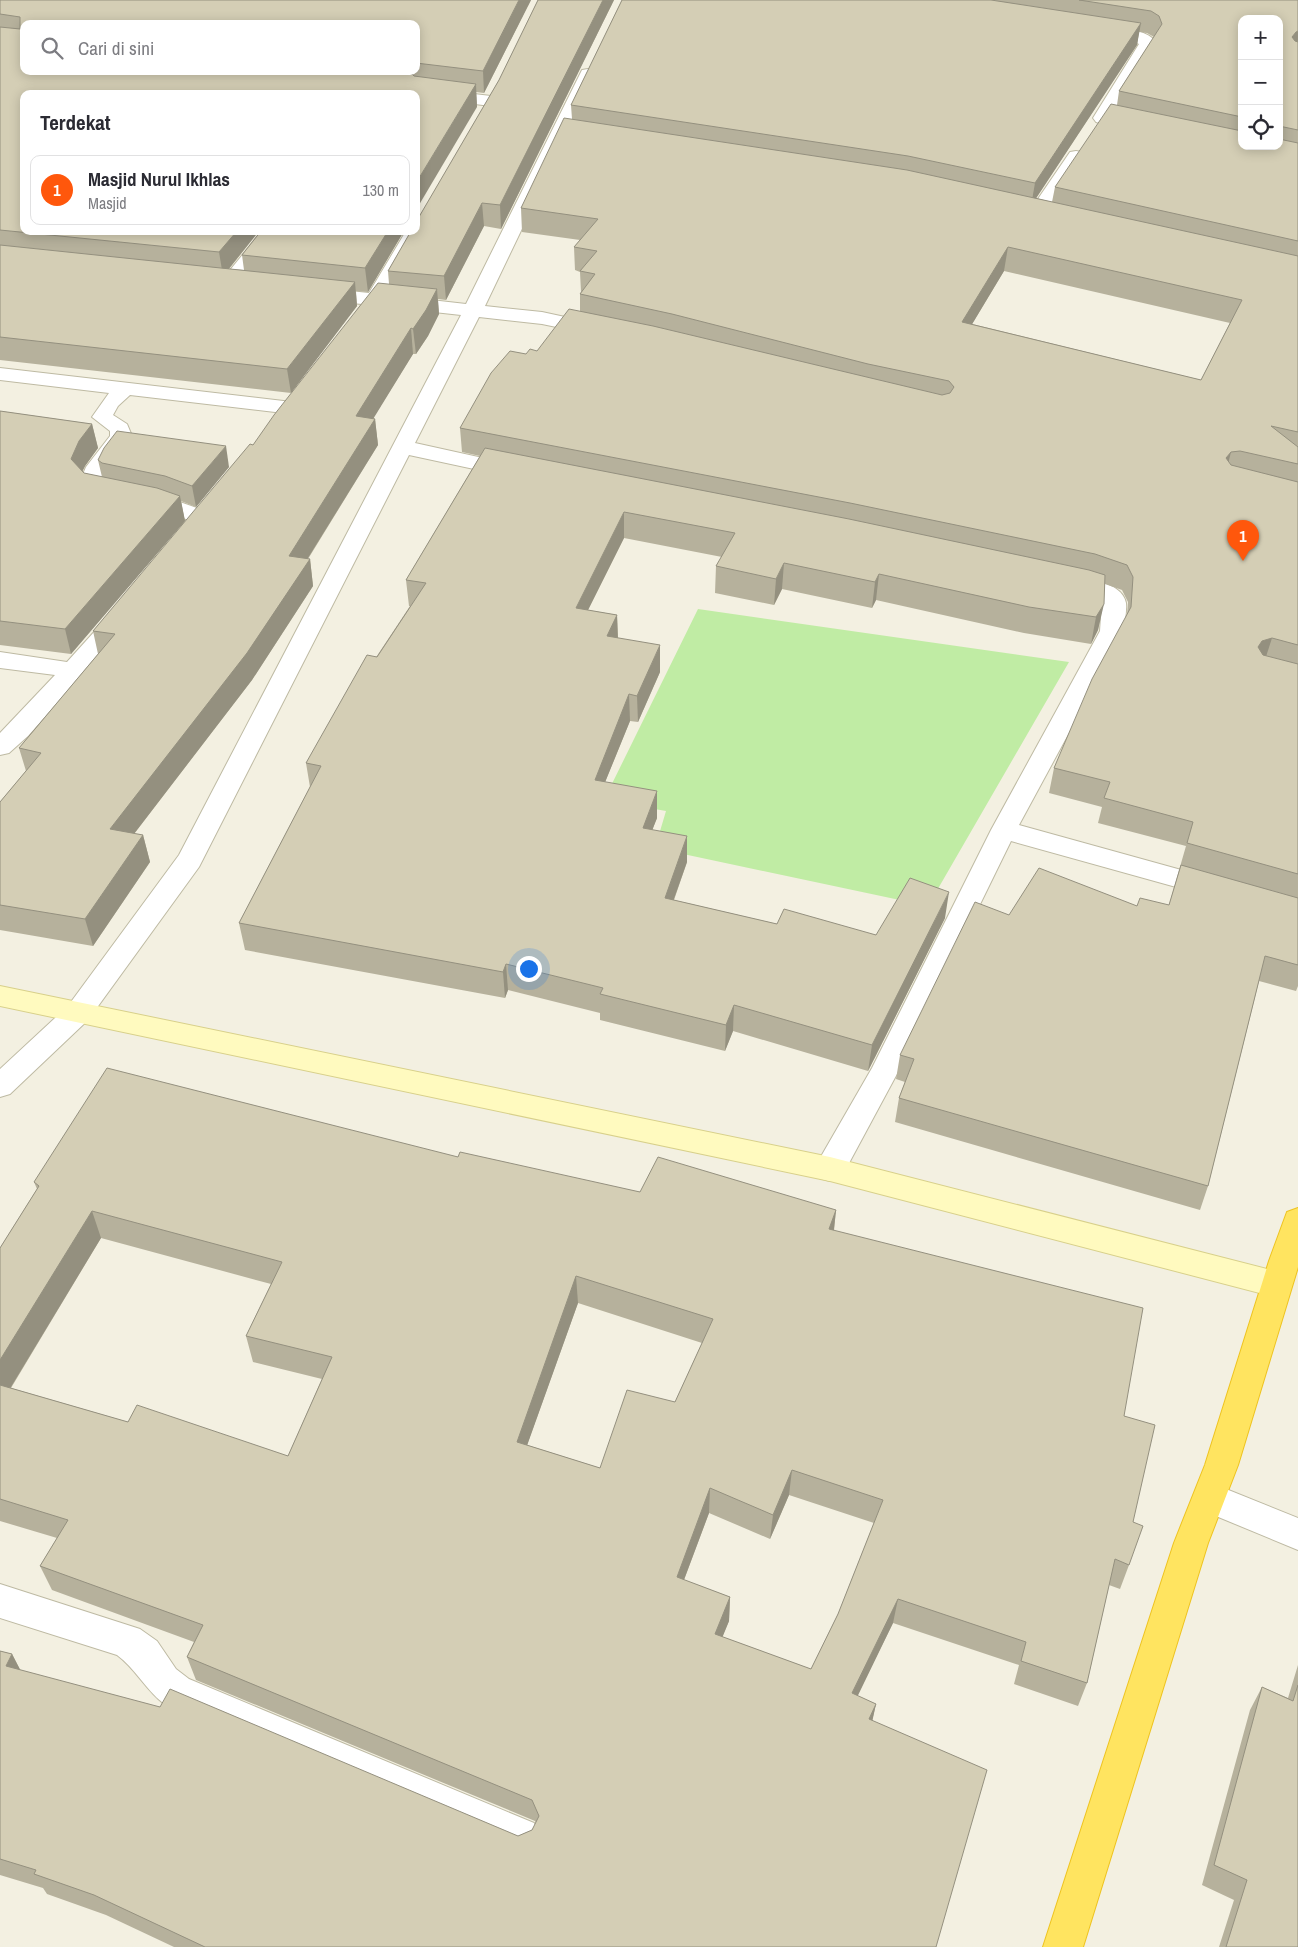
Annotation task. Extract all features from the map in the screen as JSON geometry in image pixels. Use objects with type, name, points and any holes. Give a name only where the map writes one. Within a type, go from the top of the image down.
[{"type":"highway","points":[[1063,1947],[1191,1543],[1211,1498],[1275,1284],[1298,1221]]},
{"type":"main road","points":[[0,996],[830,1169],[1275,1284]]},
{"type":"street","points":[[1036,215],[1102,118],[1148,42],[1132,35],[1086,28]]},
{"type":"street","points":[[0,1086],[78,1013],[190,860],[473,310],[569,135],[598,53]]},
{"type":"street","points":[[481,118],[499,84]]},
{"type":"street","points":[[423,93],[491,101]]},
{"type":"street","points":[[1102,118],[1148,128]]},
{"type":"street","points":[[1018,211],[1055,219]]},
{"type":"street","points":[[420,223],[426,212]]},
{"type":"street","points":[[249,286],[221,283],[268,235]]},
{"type":"street","points":[[351,331],[375,300],[413,235]]},
{"type":"street","points":[[297,292],[542,318],[616,333]]},
{"type":"street","points":[[0,374],[125,389],[298,401],[274,430]]},
{"type":"street","points":[[125,389],[110,403],[102,417],[120,428],[121,436],[97,467],[90,484],[100,491],[169,506],[203,518]]},
{"type":"street","points":[[403,447],[535,476]]},
{"type":"street","points":[[830,1169],[884,1072],[1004,830],[1112,631],[1114,602],[1112,596],[1106,592],[1051,580]]},
{"type":"street","points":[[0,747],[19,730],[135,599]]},
{"type":"street","points":[[0,660],[72,670]]},
{"type":"street","points":[[1004,830],[1232,894]]},
{"type":"street","points":[[1211,1498],[1298,1534]]},
{"type":"street","points":[[0,1600],[127,1641],[144,1653],[163,1681],[176,1691],[521,1836]]},
{"type":"green space","points":[[698,609],[1069,662],[928,906],[655,848],[666,811],[604,800]]},
{"type":"building","points":[[0,0],[519,0],[483,71],[420,63],[420,20],[20,20],[20,17],[0,14]]},
{"type":"building","points":[[538,0],[603,0],[500,205],[482,203],[444,276],[388,271],[409,235],[420,235],[420,215],[499,80]]},
{"type":"building","points":[[622,0],[991,0],[1141,23],[1035,183],[908,156],[571,105]]},
{"type":"building","points":[[1079,0],[1298,0],[1298,31],[1292,37],[1298,42],[1298,130],[1283,127],[1283,15],[1238,15],[1238,116],[1119,91],[1162,24],[1159,16],[1151,11]]},
{"type":"building","points":[[0,27],[20,29],[20,75],[413,75],[476,84],[420,176],[420,90],[20,90],[20,232],[0,230]]},
{"type":"building","points":[[1111,104],[1238,130],[1238,150],[1283,150],[1283,140],[1298,143],[1298,241],[1055,187]]},
{"type":"building","points":[[564,118],[907,170],[1298,256],[1298,432],[1271,426],[1298,447],[1298,464],[1240,451],[1231,452],[1226,458],[1231,465],[1298,482],[1298,645],[1272,638],[1262,641],[1258,647],[1263,655],[1298,664],[1298,874],[1187,843],[1193,822],[1104,798],[1110,782],[1054,768],[1092,679],[1131,607],[1133,577],[1127,565],[1095,554],[850,503],[460,428],[491,373],[510,351],[526,354],[530,349],[537,351],[569,309],[653,326],[942,395],[950,393],[954,387],[949,381],[868,364],[672,314],[580,294],[595,274],[580,271],[597,251],[574,247],[598,219],[521,208]],"holes":[[[1008,247],[1242,300],[1201,380],[962,322]]]},
{"type":"building","points":[[50,235],[234,235],[219,252]]},
{"type":"building","points":[[258,235],[386,235],[365,268],[242,255]]},
{"type":"building","points":[[0,245],[355,282],[287,369],[0,337]]},
{"type":"building","points":[[378,283],[437,289],[426,310],[413,329],[411,328],[356,416],[375,419],[289,556],[310,559],[247,653],[110,829],[143,835],[85,919],[0,905],[0,802],[41,753],[19,748],[115,634],[93,631],[250,444],[253,445],[274,415]]},
{"type":"building","points":[[0,411],[92,424],[79,441],[71,459],[84,473],[157,488],[180,496],[65,629],[0,621]]},
{"type":"building","points":[[117,431],[226,446],[192,486],[165,476],[102,463],[98,460],[104,448]]},
{"type":"building","points":[[485,448],[849,519],[1105,575],[1104,604],[1096,617],[1029,607],[879,574],[875,582],[784,563],[776,579],[716,566],[735,533],[624,512],[576,608],[617,615],[607,636],[660,645],[637,696],[629,694],[595,780],[657,791],[643,828],[687,836],[665,898],[777,924],[784,909],[876,935],[910,878],[949,892],[872,1045],[734,1005],[726,1025],[600,994],[603,988],[506,964],[503,972],[239,923],[321,766],[306,763],[367,655],[377,657],[426,583],[406,580]]},
{"type":"building","points":[[1181,865],[1298,898],[1298,965],[1265,956],[1208,1186],[899,1098],[914,1059],[900,1055],[975,902],[1009,915],[1039,868],[1137,906],[1140,898],[1169,905]]},
{"type":"building","points":[[107,1068],[458,1157],[460,1152],[640,1192],[658,1157],[836,1210],[829,1229],[1143,1308],[1124,1416],[1155,1425],[1133,1522],[1143,1526],[1129,1565],[1115,1559],[1087,1683],[1021,1661],[1026,1642],[898,1599],[852,1693],[876,1704],[869,1719],[987,1770],[936,1947],[205,1947],[94,1895],[34,1874],[36,1870],[0,1859],[0,1651],[12,1654],[6,1666],[160,1707],[170,1689],[518,1836],[532,1830],[539,1816],[532,1800],[187,1657],[203,1625],[40,1566],[68,1520],[0,1499],[0,1385],[128,1422],[137,1405],[288,1456],[332,1357],[246,1336],[282,1262],[92,1211],[0,1360],[0,1248],[39,1186],[34,1182]],"holes":[[[576,1276],[713,1319],[675,1402],[627,1390],[600,1468],[517,1442]],[[792,1470],[883,1500],[838,1614],[811,1669],[715,1634],[730,1597],[677,1577],[710,1488],[773,1515]]]},
{"type":"building","points":[[1298,1685],[1298,1947],[1226,1947],[1247,1880],[1214,1865],[1262,1687],[1293,1701]]},
{"type":"place","name":"Masjid Nurul Ikhlas","points":[[1243,561]]}]
